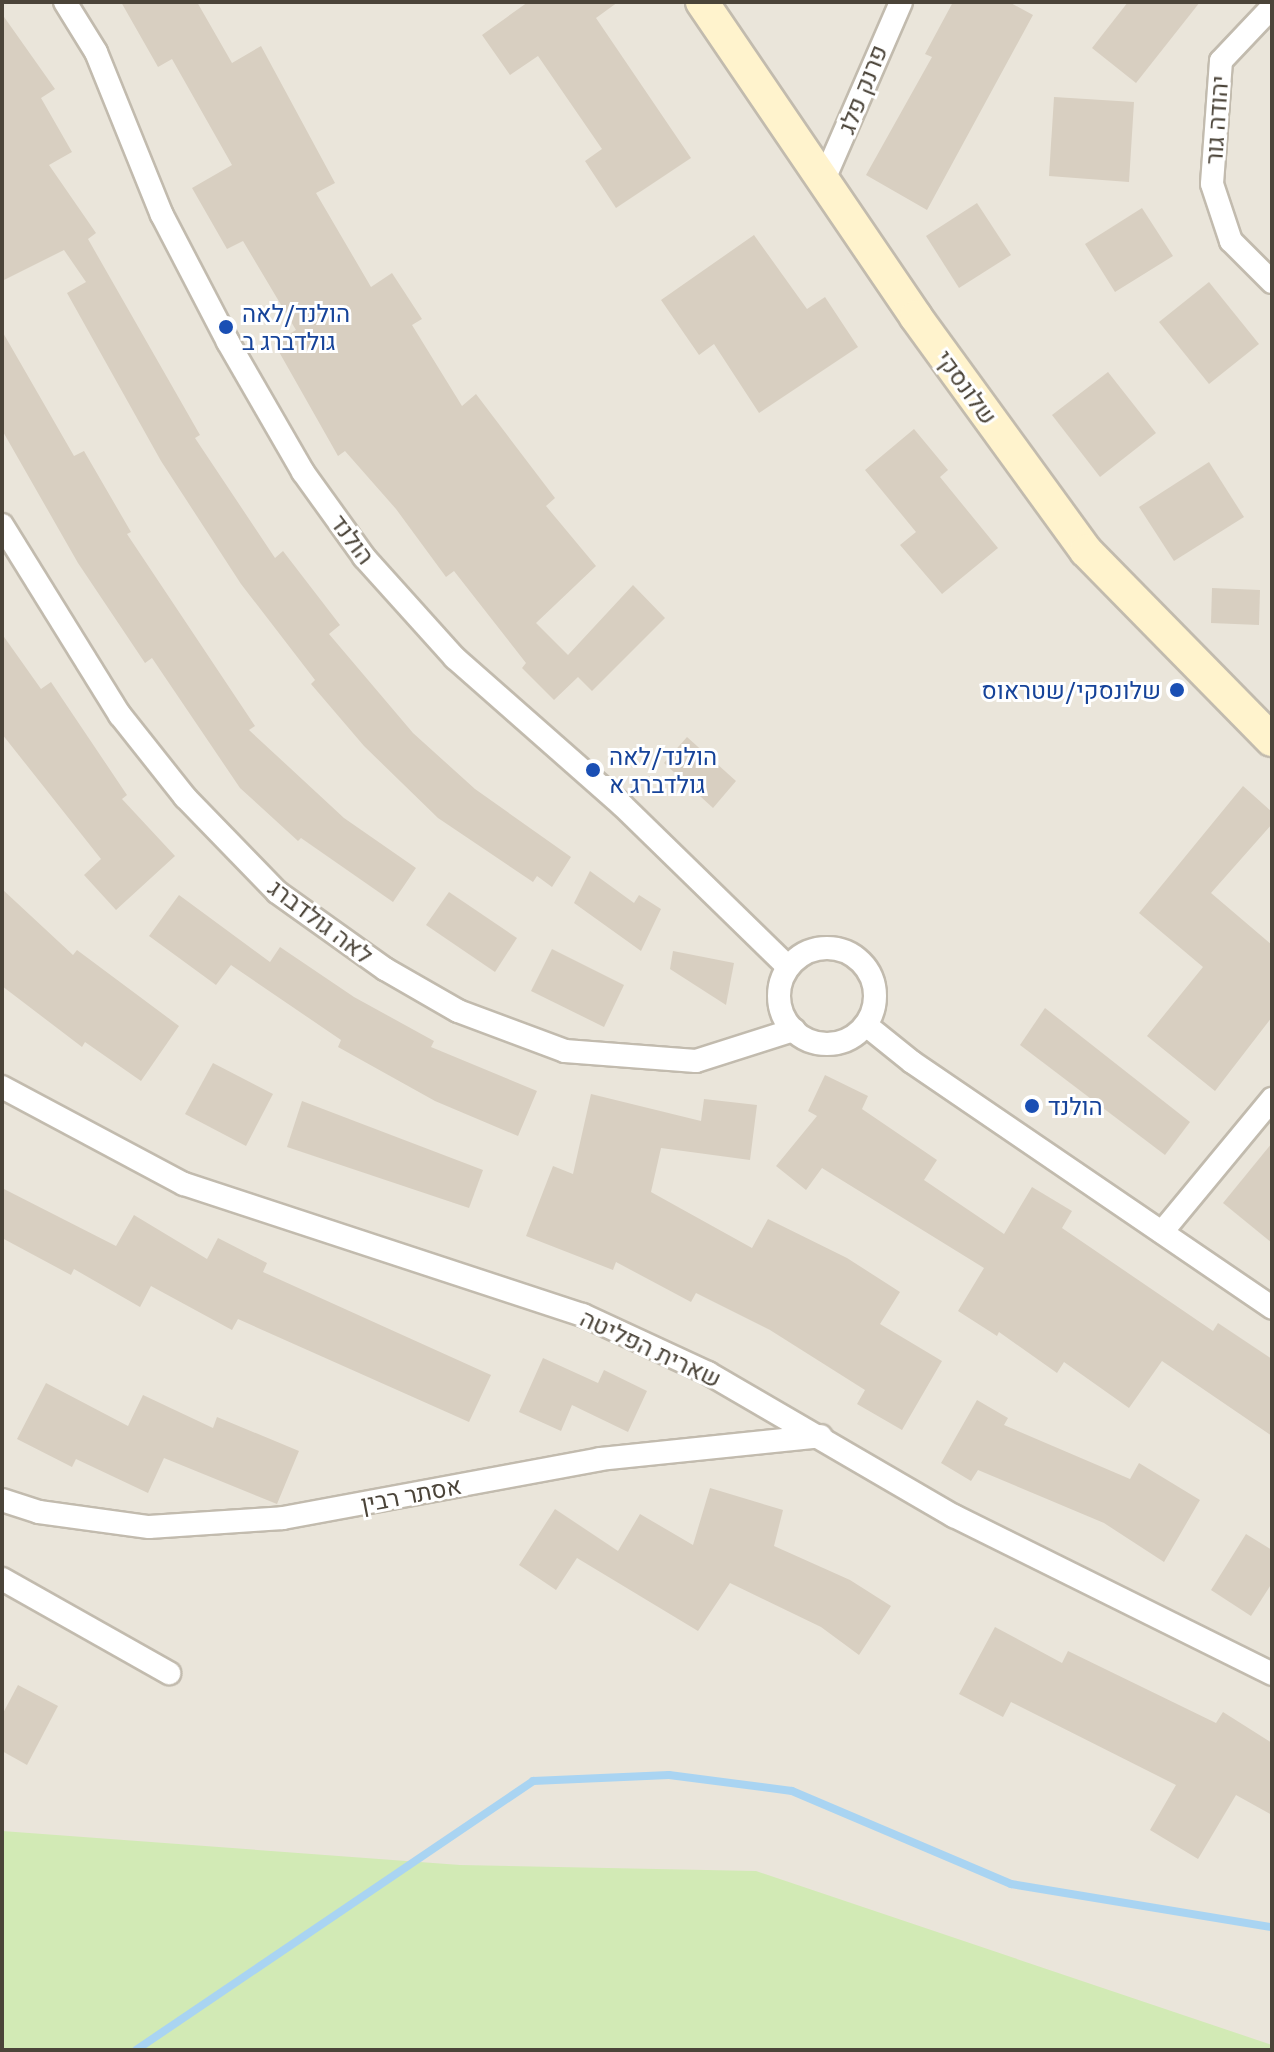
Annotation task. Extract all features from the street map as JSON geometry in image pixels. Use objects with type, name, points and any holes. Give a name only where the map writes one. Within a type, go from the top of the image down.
[{"type":"street","name":"הולנד","points":[[65,2],[96,52],[162,215],[228,342],[303,472],[364,557],[455,658],[622,805],[788,967]]},
{"type":"street","name":"שלונסקי","points":[[702,2],[825,177],[916,317],[1086,551],[1272,740]]},
{"type":"street","name":"פרנק פלג","points":[[825,177],[901,2]]},
{"type":"street","name":"יהודה גור","points":[[1272,7],[1221,61],[1212,184],[1231,241],[1272,282]]},
{"type":"street","name":"לאה גולדברג","points":[[2,525],[120,715],[185,797],[277,892],[385,969],[458,1011],[565,1051],[696,1061],[794,1030]]},
{"type":"street","points":[[822,948],[854,956],[868,971],[875,991],[866,1025],[832,1044],[815,1043],[794,1030],[780,1008],[779,991],[788,967],[802,954],[822,948]]},
{"type":"street","points":[[866,1025],[1272,1308]]},
{"type":"street","name":"שארית הפליטה","points":[[2,1087],[184,1184],[583,1315],[708,1373],[954,1516],[1272,1674]]},
{"type":"street","points":[[1162,1232],[1272,1099]]},
{"type":"street","name":"אסתר רבין","points":[[2,1500],[39,1512],[149,1527],[283,1518],[600,1459],[821,1436]]},
{"type":"street","points":[[2,1579],[169,1673]]},
{"type":"shaded area","points":[[2,2],[1272,2],[1272,2050],[2,2050]]},
{"type":"green space","points":[[2,1831],[460,1865],[756,1871],[1272,2045],[1272,2050],[2,2050]]},
{"type":"building","points":[[121,2],[197,2],[232,63],[261,46],[335,183],[316,193],[371,287],[392,273],[422,319],[412,325],[462,406],[476,394],[555,498],[546,506],[596,566],[536,623],[568,655],[633,585],[665,618],[592,691],[578,677],[554,700],[522,668],[526,663],[454,571],[446,577],[396,509],[345,451],[338,456],[274,343],[296,330],[243,241],[227,249],[192,188],[232,165],[172,59],[158,67]]},
{"type":"building","points":[[528,2],[618,2],[596,18],[691,158],[616,208],[585,161],[602,149],[538,56],[510,75],[482,35]]},
{"type":"building","points":[[953,2],[1009,2],[1033,15],[927,210],[866,175],[932,57],[925,54]]},
{"type":"building","points":[[1128,2],[1200,2],[1136,83],[1092,48]]},
{"type":"building","points":[[2,14],[55,89],[41,98],[72,152],[49,165],[96,233],[88,239],[200,435],[195,438],[275,558],[283,551],[340,625],[329,634],[413,733],[475,789],[571,857],[552,887],[537,876],[533,882],[438,818],[364,746],[311,684],[315,680],[241,584],[161,461],[67,293],[86,282],[64,250],[2,281]]},
{"type":"building","points":[[1054,97],[1134,102],[1129,182],[1049,176]]},
{"type":"building","points":[[977,203],[1011,255],[959,288],[926,236]]},
{"type":"building","points":[[1142,208],[1173,256],[1115,292],[1085,244]]},
{"type":"building","points":[[754,235],[807,309],[825,297],[858,347],[759,413],[714,344],[699,355],[661,300]]},
{"type":"building","points":[[1209,282],[1259,344],[1209,384],[1159,322]]},
{"type":"building","points":[[2,331],[74,456],[84,451],[131,532],[127,534],[255,726],[249,730],[344,818],[416,868],[393,902],[301,838],[298,841],[240,788],[152,658],[145,663],[78,563],[2,430]]},
{"type":"building","points":[[1108,372],[1156,433],[1100,477],[1052,415]]},
{"type":"building","points":[[914,429],[948,470],[940,477],[998,548],[942,594],[900,545],[916,532],[865,470]]},
{"type":"building","points":[[1209,462],[1244,517],[1174,561],[1139,507]]},
{"type":"building","points":[[1212,588],[1260,590],[1259,625],[1211,623]]},
{"type":"building","points":[[2,634],[41,689],[51,682],[127,795],[122,799],[175,856],[116,910],[84,875],[101,859],[2,734]]},
{"type":"building","points":[[687,737],[736,781],[713,808],[664,763]]},
{"type":"building","points":[[1243,786],[1272,812],[1272,824],[1211,893],[1272,945],[1272,1017],[1215,1091],[1147,1036],[1203,967],[1139,913]]},
{"type":"building","points":[[590,871],[634,903],[639,895],[661,909],[641,951],[574,903]]},
{"type":"building","points":[[2,889],[73,955],[77,950],[179,1026],[141,1081],[85,1042],[82,1047],[2,986]]},
{"type":"building","points":[[449,892],[517,938],[495,972],[426,925]]},
{"type":"building","points":[[179,895],[270,962],[280,947],[354,997],[434,1041],[431,1047],[537,1091],[518,1136],[435,1101],[338,1047],[341,1040],[231,965],[216,985],[149,936]]},
{"type":"building","points":[[552,949],[624,985],[604,1027],[531,991]]},
{"type":"building","points":[[673,951],[734,963],[726,1005],[670,969]]},
{"type":"building","points":[[1045,1008],[1190,1122],[1165,1155],[1020,1045]]},
{"type":"building","points":[[213,1063],[273,1094],[246,1146],[185,1114]]},
{"type":"building","points":[[825,1075],[868,1096],[862,1109],[937,1160],[924,1180],[1004,1234],[1032,1187],[1072,1211],[1062,1228],[1213,1331],[1218,1323],[1272,1359],[1272,1436],[1162,1361],[1129,1408],[1064,1362],[1057,1373],[999,1332],[997,1336],[958,1311],[984,1268],[822,1168],[806,1190],[776,1166],[817,1116],[808,1111]]},
{"type":"building","points":[[591,1094],[701,1121],[704,1099],[757,1105],[750,1160],[661,1148],[651,1192],[752,1248],[768,1219],[847,1258],[900,1292],[880,1324],[942,1361],[902,1430],[857,1404],[865,1390],[770,1330],[696,1293],[691,1302],[616,1262],[613,1270],[526,1236],[553,1166],[573,1174]]},
{"type":"building","points":[[302,1101],[483,1170],[469,1208],[287,1147]]},
{"type":"building","points":[[1272,1143],[1272,1243],[1223,1203]]},
{"type":"building","points":[[2,1188],[116,1246],[134,1215],[207,1259],[218,1238],[267,1263],[263,1272],[491,1375],[469,1422],[238,1319],[232,1330],[151,1286],[140,1307],[74,1269],[71,1275],[2,1238]]},
{"type":"building","points":[[543,1358],[598,1383],[604,1370],[647,1391],[628,1432],[572,1405],[561,1431],[519,1412]]},
{"type":"building","points":[[46,1383],[128,1426],[143,1395],[213,1428],[217,1417],[299,1451],[277,1504],[164,1458],[148,1493],[76,1459],[72,1467],[17,1439]]},
{"type":"building","points":[[977,1400],[1008,1418],[1004,1425],[1130,1479],[1139,1463],[1200,1500],[1164,1562],[1104,1523],[978,1470],[971,1481],[941,1463]]},
{"type":"building","points":[[710,1488],[783,1510],[774,1546],[850,1580],[891,1606],[859,1655],[821,1627],[730,1583],[698,1631],[577,1558],[556,1590],[519,1565],[555,1509],[618,1551],[640,1514],[693,1545]]},
{"type":"building","points":[[1246,1534],[1272,1550],[1272,1583],[1251,1616],[1211,1590]]},
{"type":"building","points":[[995,1627],[1062,1663],[1068,1651],[1216,1723],[1223,1712],[1272,1743],[1272,1815],[1236,1795],[1198,1859],[1150,1830],[1176,1785],[1011,1702],[1003,1717],[959,1694]]},
{"type":"building","points":[[18,1685],[58,1706],[27,1765],[2,1751],[2,1715]]},
{"type":"waterway","points":[[136,2050],[533,1781],[669,1775],[792,1791],[1011,1884],[1272,1927]]},
{"type":"place","name":"הולנד/לאה גולדברג ב","points":[[226,327]]},
{"type":"place","name":"שלונסקי/שטראוס","points":[[1177,690]]},
{"type":"place","name":"הולנד/לאה גולדברג א","points":[[593,770]]},
{"type":"place","name":"הולנד","points":[[1032,1106]]}]
